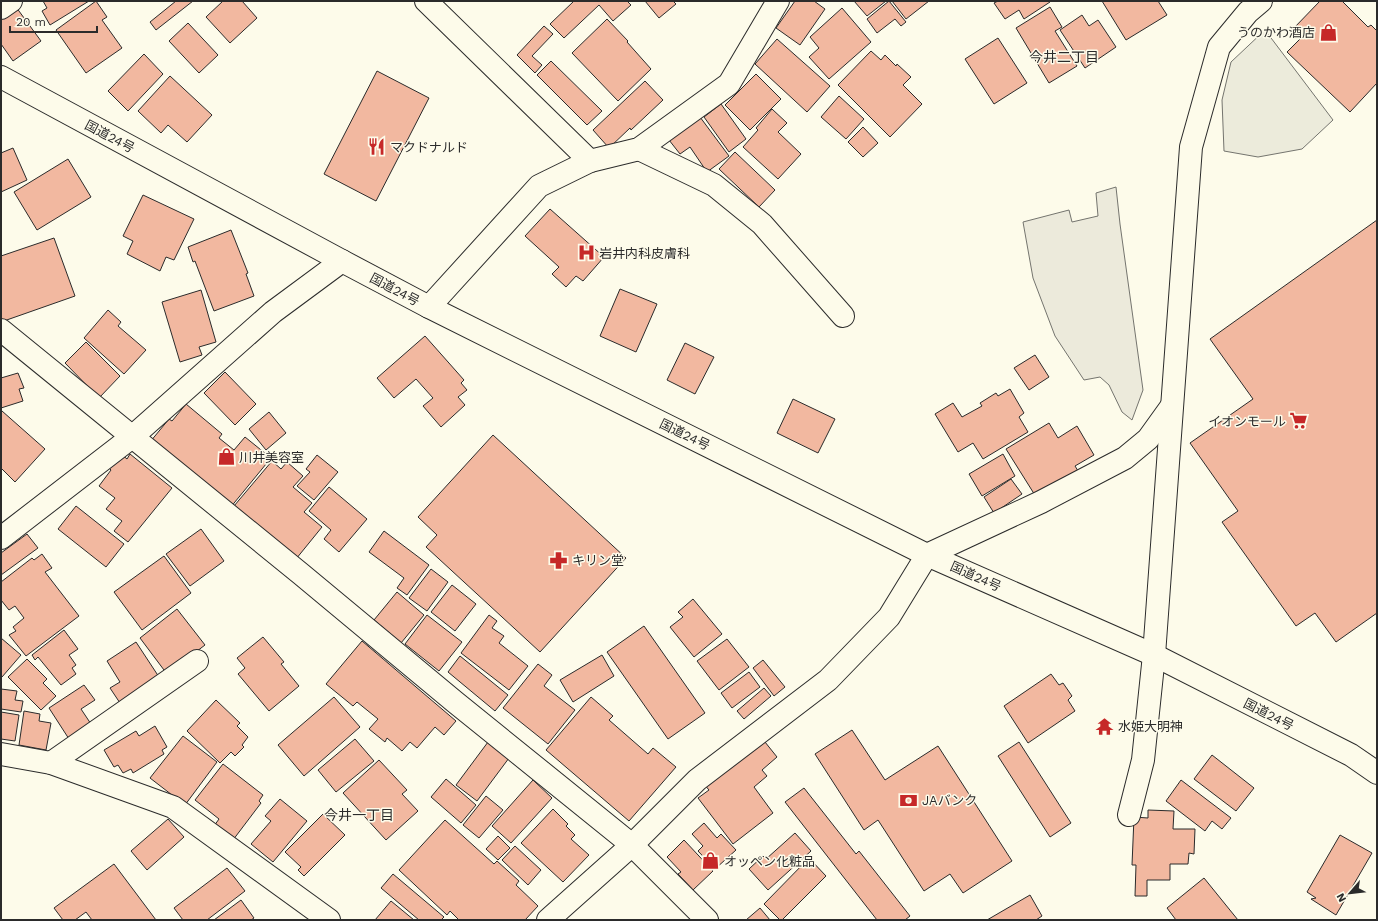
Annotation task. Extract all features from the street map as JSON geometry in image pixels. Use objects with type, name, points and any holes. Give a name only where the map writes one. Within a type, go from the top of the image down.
[{"type":"main road","points":[[1,8],[11,1]]},
{"type":"main road","points":[[426,1],[590,161]]},
{"type":"main road","points":[[429,307],[539,186],[590,161],[639,149],[729,84],[778,1]]},
{"type":"main road","points":[[1129,815],[1143,760],[1154,655],[1191,147],[1219,47],[1248,12],[1261,1]]},
{"type":"main road","name":"国道24号","points":[[1,77],[429,307],[927,555],[1154,655],[1351,755],[1377,773]]},
{"type":"main road","points":[[639,149],[714,185],[750,214],[762,224],[843,316]]},
{"type":"main road","points":[[1,538],[132,437],[273,312],[342,261]]},
{"type":"main road","points":[[1,330],[302,574],[455,702],[632,845],[707,920]]},
{"type":"main road","points":[[548,920],[632,845],[697,780],[828,680],[889,617],[927,555],[1041,502],[1125,458],[1148,439],[1172,407]]},
{"type":"main road","points":[[51,763],[197,661]]},
{"type":"main road","points":[[1,754],[51,763],[172,807],[329,920]]},
{"type":"shaded area","points":[[1265,30],[1333,120],[1302,149],[1258,157],[1224,151],[1222,100],[1231,62]]},
{"type":"shaded area","points":[[1116,187],[1143,390],[1132,420],[1122,412],[1109,385],[1100,377],[1084,380],[1055,336],[1033,278],[1023,222],[1069,210],[1072,222],[1098,216],[1096,193]]},
{"type":"building","points":[[43,1],[89,1],[50,25],[42,11],[47,8]]},
{"type":"building","points":[[96,1],[107,17],[102,20],[122,48],[86,73],[56,30]]},
{"type":"building","points":[[176,1],[193,1],[156,30],[150,22]]},
{"type":"building","points":[[223,1],[242,1],[257,18],[230,43],[206,17]]},
{"type":"building","points":[[574,1],[627,1],[631,5],[613,21],[599,5],[564,38],[550,24]]},
{"type":"building","points":[[645,1],[673,1],[676,4],[659,18]]},
{"type":"building","points":[[795,1],[814,1],[825,9],[800,45],[776,28]]},
{"type":"building","points":[[854,1],[886,1],[867,16]]},
{"type":"building","points":[[889,1],[906,22],[901,26],[895,19],[877,33],[867,19]]},
{"type":"building","points":[[892,1],[929,1],[906,19]]},
{"type":"building","points":[[998,1],[1050,2],[1024,19],[1019,10],[1005,19],[994,3]]},
{"type":"building","points":[[1102,1],[1158,1],[1167,15],[1126,40]]},
{"type":"building","points":[[1320,1],[1342,1],[1368,27],[1371,25],[1377,31],[1377,83],[1350,112],[1287,52],[1302,37],[1293,29]]},
{"type":"building","points":[[16,7],[41,41],[13,61],[1,44],[1,18]]},
{"type":"building","points":[[1050,7],[1062,27],[1055,31],[1077,66],[1049,83],[1016,28]]},
{"type":"building","points":[[842,8],[871,42],[829,79],[809,57],[819,48],[810,37]]},
{"type":"building","points":[[1082,15],[1089,26],[1098,20],[1116,47],[1085,68],[1060,30]]},
{"type":"building","points":[[607,19],[628,41],[627,42],[651,69],[618,101],[572,53]]},
{"type":"building","points":[[188,23],[218,55],[199,73],[169,41]]},
{"type":"building","points":[[544,26],[553,34],[532,56],[542,65],[535,73],[517,55]]},
{"type":"building","points":[[998,38],[1027,83],[994,104],[965,59]]},
{"type":"building","points":[[777,39],[830,86],[807,112],[755,64]]},
{"type":"building","points":[[871,51],[881,60],[885,55],[896,66],[897,64],[911,77],[903,85],[922,104],[890,137],[838,85]]},
{"type":"building","points":[[144,54],[163,74],[128,111],[108,91]]},
{"type":"building","points":[[551,61],[602,111],[587,125],[537,75]]},
{"type":"building","points":[[377,71],[429,98],[376,201],[324,174]]},
{"type":"building","points":[[756,74],[781,99],[750,130],[725,105]]},
{"type":"building","points":[[170,76],[212,115],[187,142],[168,125],[161,133],[138,111]]},
{"type":"building","points":[[645,81],[663,100],[609,148],[593,130]]},
{"type":"building","points":[[839,96],[864,119],[846,139],[821,117]]},
{"type":"building","points":[[721,104],[746,139],[729,152],[704,117]]},
{"type":"building","points":[[772,109],[787,123],[778,132],[801,154],[778,179],[743,147],[758,130],[756,128]]},
{"type":"building","points":[[700,117],[729,156],[707,172],[690,147],[680,154],[669,140]]},
{"type":"building","points":[[863,127],[878,143],[863,157],[848,142]]},
{"type":"building","points":[[13,148],[27,180],[1,192],[1,153]]},
{"type":"building","points":[[735,152],[775,190],[759,207],[719,169]]},
{"type":"building","points":[[68,159],[91,197],[37,230],[14,192]]},
{"type":"building","points":[[143,195],[194,219],[174,260],[166,257],[160,271],[127,254],[133,241],[123,236]]},
{"type":"building","points":[[550,209],[604,257],[583,281],[576,276],[566,287],[552,274],[559,267],[525,236]]},
{"type":"building","name":"イオンモール","points":[[1377,220],[1377,613],[1336,642],[1315,613],[1296,626],[1222,522],[1238,511],[1190,443],[1253,399],[1210,339]]},
{"type":"building","points":[[231,230],[248,273],[246,274],[254,296],[214,311],[195,261],[193,262],[188,247]]},
{"type":"building","points":[[54,238],[75,296],[1,322],[1,256]]},
{"type":"building","points":[[620,289],[657,304],[636,352],[600,336]]},
{"type":"building","points":[[201,290],[216,342],[199,347],[202,355],[180,362],[162,302]]},
{"type":"building","points":[[108,310],[121,322],[118,326],[146,350],[124,374],[84,338]]},
{"type":"building","points":[[425,336],[464,380],[461,383],[467,390],[458,397],[465,405],[441,427],[423,406],[433,398],[416,379],[394,398],[377,378]]},
{"type":"building","points":[[86,342],[120,376],[99,398],[65,363]]},
{"type":"building","points":[[685,343],[714,357],[695,394],[667,380]]},
{"type":"building","points":[[1035,355],[1049,377],[1029,390],[1014,368]]},
{"type":"building","points":[[225,372],[256,404],[235,425],[204,393]]},
{"type":"building","points":[[18,373],[24,388],[19,389],[23,401],[1,408],[1,378]]},
{"type":"building","points":[[1010,389],[1024,413],[1019,417],[1028,432],[983,459],[973,443],[958,452],[935,414],[953,403],[962,417],[982,406],[980,403],[996,393],[998,396]]},
{"type":"building","points":[[793,399],[835,419],[818,453],[777,433]]},
{"type":"building","points":[[186,404],[222,434],[219,438],[234,450],[245,437],[271,458],[230,508],[150,442],[169,419],[172,421]]},
{"type":"building","points":[[2,411],[45,449],[15,482],[1,468]]},
{"type":"building","points":[[269,412],[286,433],[266,450],[249,429]]},
{"type":"building","points":[[1049,423],[1058,438],[1077,426],[1094,455],[1075,466],[1080,474],[1038,500],[1006,449]]},
{"type":"building","points":[[493,435],[626,558],[540,652],[426,547],[437,535],[418,517]]},
{"type":"building","points":[[120,453],[127,459],[130,454],[172,488],[128,542],[114,531],[122,521],[106,509],[115,498],[99,486],[111,470],[108,467]]},
{"type":"building","points":[[1003,454],[1015,476],[982,496],[969,474]]},
{"type":"building","points":[[317,455],[338,472],[314,500],[297,486],[310,472],[306,469]]},
{"type":"building","points":[[272,461],[281,469],[287,462],[303,476],[293,487],[312,503],[304,512],[322,527],[296,559],[234,506]]},
{"type":"building","points":[[1011,479],[1022,494],[994,513],[984,497]]},
{"type":"building","points":[[329,487],[367,519],[339,552],[324,539],[331,530],[309,511]]},
{"type":"building","points":[[76,506],[124,544],[106,567],[58,529]]},
{"type":"building","points":[[201,529],[224,561],[190,586],[166,554]]},
{"type":"building","points":[[384,531],[429,565],[407,595],[397,588],[404,578],[369,552]]},
{"type":"building","points":[[27,534],[38,548],[1,575],[1,553]]},
{"type":"building","points":[[42,554],[52,568],[45,572],[79,616],[26,656],[9,635],[16,631],[13,627],[24,618],[15,606],[9,610],[1,600],[1,582],[32,558],[34,560]]},
{"type":"building","points":[[164,556],[191,593],[142,630],[114,592]]},
{"type":"building","points":[[431,569],[448,582],[427,611],[409,598]]},
{"type":"building","points":[[452,585],[476,604],[455,631],[431,612]]},
{"type":"building","points":[[397,592],[424,615],[401,643],[374,620]]},
{"type":"building","points":[[693,599],[722,634],[694,657],[670,627],[683,617],[678,612]]},
{"type":"building","points":[[177,609],[205,645],[167,674],[140,638]]},
{"type":"building","points":[[427,615],[462,642],[439,671],[405,644]]},
{"type":"building","points":[[489,615],[497,621],[492,628],[504,636],[499,643],[528,666],[509,690],[461,653]]},
{"type":"building","points":[[644,626],[705,713],[668,739],[607,652]]},
{"type":"building","points":[[64,630],[78,649],[69,655],[76,665],[72,668],[76,674],[61,685],[38,657],[35,660],[32,655]]},
{"type":"building","points":[[263,637],[284,662],[281,664],[299,686],[269,711],[238,674],[245,668],[237,658]]},
{"type":"building","points":[[1,638],[21,655],[2,677],[1,677]]},
{"type":"building","points":[[727,639],[749,667],[719,690],[697,661]]},
{"type":"building","points":[[362,641],[456,721],[444,735],[435,727],[417,748],[410,742],[402,751],[387,738],[385,742],[369,729],[378,719],[357,702],[353,706],[326,684]]},
{"type":"building","points":[[136,642],[159,677],[120,703],[110,688],[120,682],[107,661]]},
{"type":"building","points":[[602,655],[614,676],[573,702],[560,680]]},
{"type":"building","points":[[460,656],[508,695],[495,711],[448,672]]},
{"type":"building","points":[[27,659],[47,679],[43,683],[56,696],[41,710],[8,677]]},
{"type":"building","points":[[763,660],[785,687],[774,696],[753,668]]},
{"type":"building","points":[[538,664],[552,675],[544,686],[575,710],[548,744],[503,708]]},
{"type":"building","points":[[749,672],[760,687],[732,708],[721,693]]},
{"type":"building","points":[[1051,674],[1059,685],[1063,683],[1072,696],[1068,700],[1075,711],[1028,743],[1004,706]]},
{"type":"building","points":[[84,685],[95,700],[81,709],[91,724],[69,739],[49,708]]},
{"type":"building","points":[[764,688],[771,696],[744,719],[737,711]]},
{"type":"building","points":[[1,689],[17,691],[15,700],[23,701],[21,712],[1,709]]},
{"type":"building","points":[[334,697],[360,727],[304,776],[278,745]]},
{"type":"building","points":[[591,697],[613,716],[609,720],[648,754],[653,748],[676,767],[629,821],[546,750]]},
{"type":"building","points":[[216,700],[240,723],[237,726],[248,737],[242,745],[244,747],[235,756],[231,752],[220,763],[187,731]]},
{"type":"building","points":[[24,711],[40,714],[39,721],[51,723],[46,750],[19,745]]},
{"type":"building","points":[[1,712],[19,715],[15,741],[1,739]]},
{"type":"building","points":[[155,726],[167,747],[162,750],[164,754],[133,773],[131,769],[123,773],[118,765],[114,767],[104,750],[136,731],[139,736]]},
{"type":"building","name":"JAバンク","points":[[852,730],[885,780],[938,746],[1012,861],[963,893],[950,874],[924,891],[878,820],[864,830],[815,754]]},
{"type":"building","points":[[183,736],[217,762],[185,805],[150,778]]},
{"type":"building","points":[[761,737],[777,757],[762,770],[767,776],[754,787],[773,813],[733,844],[698,798],[709,790],[703,783]]},
{"type":"building","points":[[355,739],[374,761],[336,792],[318,770]]},
{"type":"building","points":[[488,742],[509,758],[477,801],[456,785]]},
{"type":"building","points":[[1019,742],[1071,823],[1050,837],[998,756]]},
{"type":"building","points":[[1212,755],[1254,788],[1236,811],[1194,779]]},
{"type":"building","points":[[379,760],[407,790],[402,794],[418,811],[386,840],[343,793]]},
{"type":"building","points":[[223,764],[263,795],[259,801],[261,803],[233,840],[214,826],[219,819],[195,800]]},
{"type":"building","points":[[446,779],[476,805],[461,823],[431,797]]},
{"type":"building","points":[[533,780],[552,798],[511,843],[492,826]]},
{"type":"building","points":[[1181,780],[1231,818],[1222,829],[1212,821],[1205,831],[1166,801]]},
{"type":"building","points":[[804,788],[856,854],[859,851],[910,916],[905,920],[877,920],[785,802]]},
{"type":"building","points":[[486,796],[503,810],[479,838],[463,825]]},
{"type":"building","points":[[280,799],[307,821],[273,862],[251,844],[271,821],[265,816]]},
{"type":"building","points":[[553,809],[568,824],[566,826],[575,835],[571,839],[589,855],[563,882],[521,843]]},
{"type":"building","points":[[1148,810],[1174,811],[1173,829],[1195,829],[1194,854],[1189,853],[1188,864],[1170,864],[1170,880],[1147,880],[1147,896],[1135,896],[1136,865],[1132,865],[1134,817],[1148,818]]},
{"type":"building","points":[[323,814],[345,835],[304,876],[298,870],[301,867],[285,852]]},
{"type":"building","points":[[168,819],[184,837],[147,870],[131,851]]},
{"type":"building","points":[[445,820],[494,864],[497,861],[519,881],[516,885],[538,906],[525,920],[459,920],[450,911],[447,915],[399,870]]},
{"type":"building","points":[[704,823],[717,838],[721,834],[736,850],[715,869],[698,851],[703,846],[692,834]]},
{"type":"building","points":[[795,833],[811,851],[768,890],[749,869],[763,856],[766,859]]},
{"type":"building","points":[[1340,835],[1372,853],[1336,915],[1311,899],[1316,898],[1307,892]]},
{"type":"building","points":[[498,836],[510,848],[498,860],[486,849]]},
{"type":"building","points":[[684,840],[713,871],[693,890],[678,874],[681,872],[667,857]]},
{"type":"building","points":[[515,846],[541,870],[528,885],[502,860]]},
{"type":"building","points":[[809,858],[826,876],[782,920],[780,920],[764,904]]},
{"type":"building","points":[[114,864],[156,920],[92,920],[86,912],[75,920],[63,920],[54,908]]},
{"type":"building","points":[[227,868],[245,891],[207,920],[183,920],[174,908]]},
{"type":"building","points":[[393,874],[444,917],[441,920],[419,920],[381,888]]},
{"type":"building","points":[[1204,878],[1238,920],[1176,920],[1167,908]]},
{"type":"building","points":[[1030,895],[1042,916],[1036,920],[987,920]]},
{"type":"building","points":[[241,900],[254,918],[251,920],[214,920]]},
{"type":"building","points":[[391,901],[414,920],[375,920]]},
{"type":"building","points":[[760,908],[770,920],[746,920]]},
{"type":"place","name":"うのかわ酒店","points":[[1328,32]]},
{"type":"place","name":"マクドナルド","points":[[377,147]]},
{"type":"place","name":"岩井内科皮膚科","points":[[586,253]]},
{"type":"place","name":"イオンモール","points":[[1299,421]]},
{"type":"place","name":"川井美容室","points":[[226,457]]},
{"type":"place","name":"キリン堂","points":[[559,560]]},
{"type":"place","name":"水姫大明神","points":[[1105,726]]},
{"type":"place","name":"JAバンク","points":[[909,800]]},
{"type":"place","name":"オッペン化粧品","points":[[711,861]]},
{"type":"district","name":"今井二丁目","points":[[1064,57]]},
{"type":"district","name":"今井一丁目","points":[[359,815]]}]
